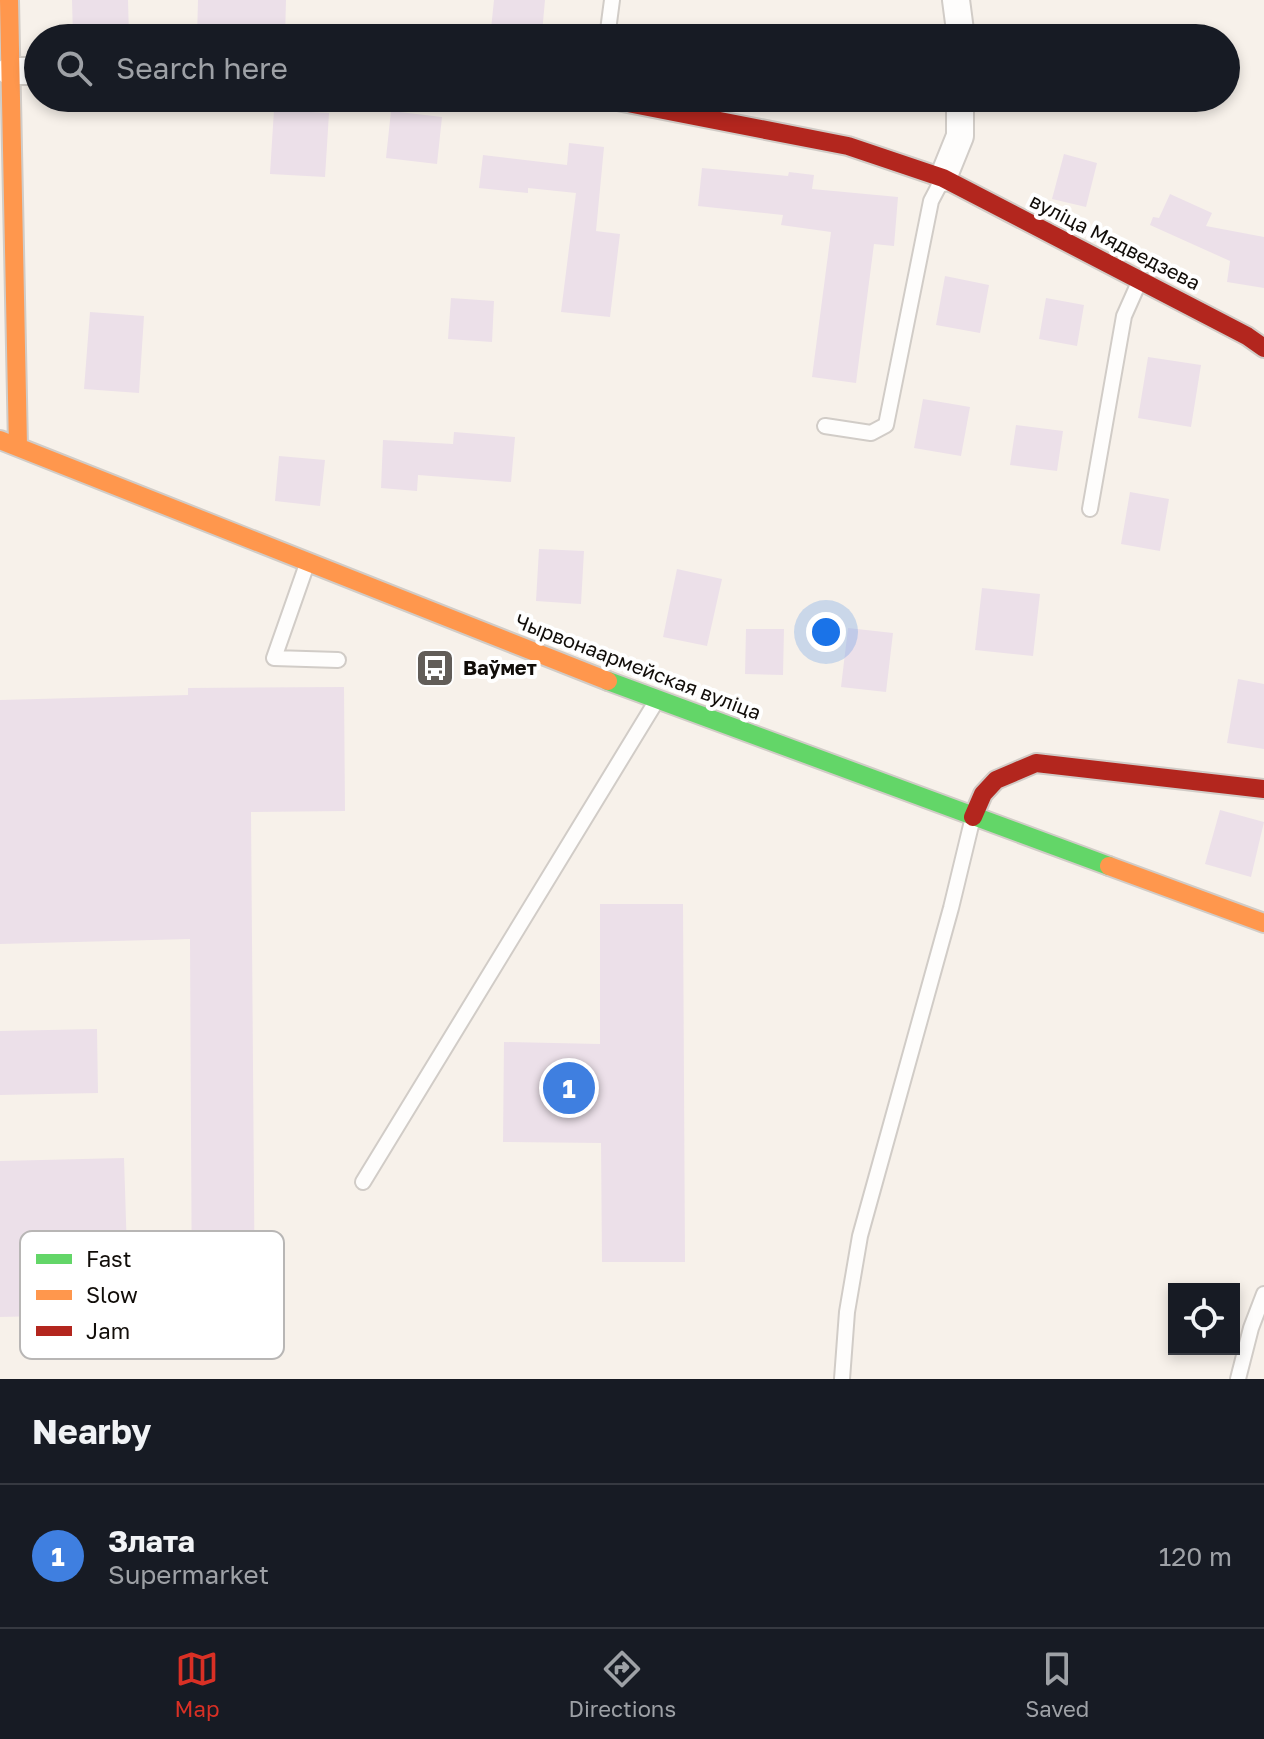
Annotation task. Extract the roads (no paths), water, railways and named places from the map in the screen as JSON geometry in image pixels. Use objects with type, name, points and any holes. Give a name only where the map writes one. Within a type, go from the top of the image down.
[{"type":"street","points":[[9,0],[18,447]]},
{"type":"street","points":[[956,0],[959,24]]},
{"type":"street","points":[[9,71],[24,71]]},
{"type":"street","name":"вуліца Мядведзева","points":[[674,112],[848,146],[943,178],[1247,336],[1264,348]]},
{"type":"street","points":[[943,178],[960,136],[960,112]]},
{"type":"street","name":"Чырвонаармейская вуліца","points":[[0,440],[657,700],[1264,923]]},
{"type":"street","points":[[973,817],[979,799],[990,782],[1008,771],[1036,763],[1264,789]]},
{"type":"lane","points":[[609,24],[612,0]]},
{"type":"lane","points":[[825,426],[871,433],[886,425],[931,201],[943,178]]},
{"type":"lane","points":[[1090,509],[1124,316],[1140,280]]},
{"type":"lane","points":[[308,560],[274,658],[338,660]]},
{"type":"lane","points":[[363,1182],[657,700]]},
{"type":"lane","points":[[842,1379],[847,1312],[860,1236],[951,908],[973,817]]},
{"type":"lane","points":[[1238,1379],[1257,1330],[1264,1294]]},
{"type":"place","name":"Ваўмет","points":[[435,668]]},
{"type":"place","name":"Злата","points":[[569,1088]]}]
